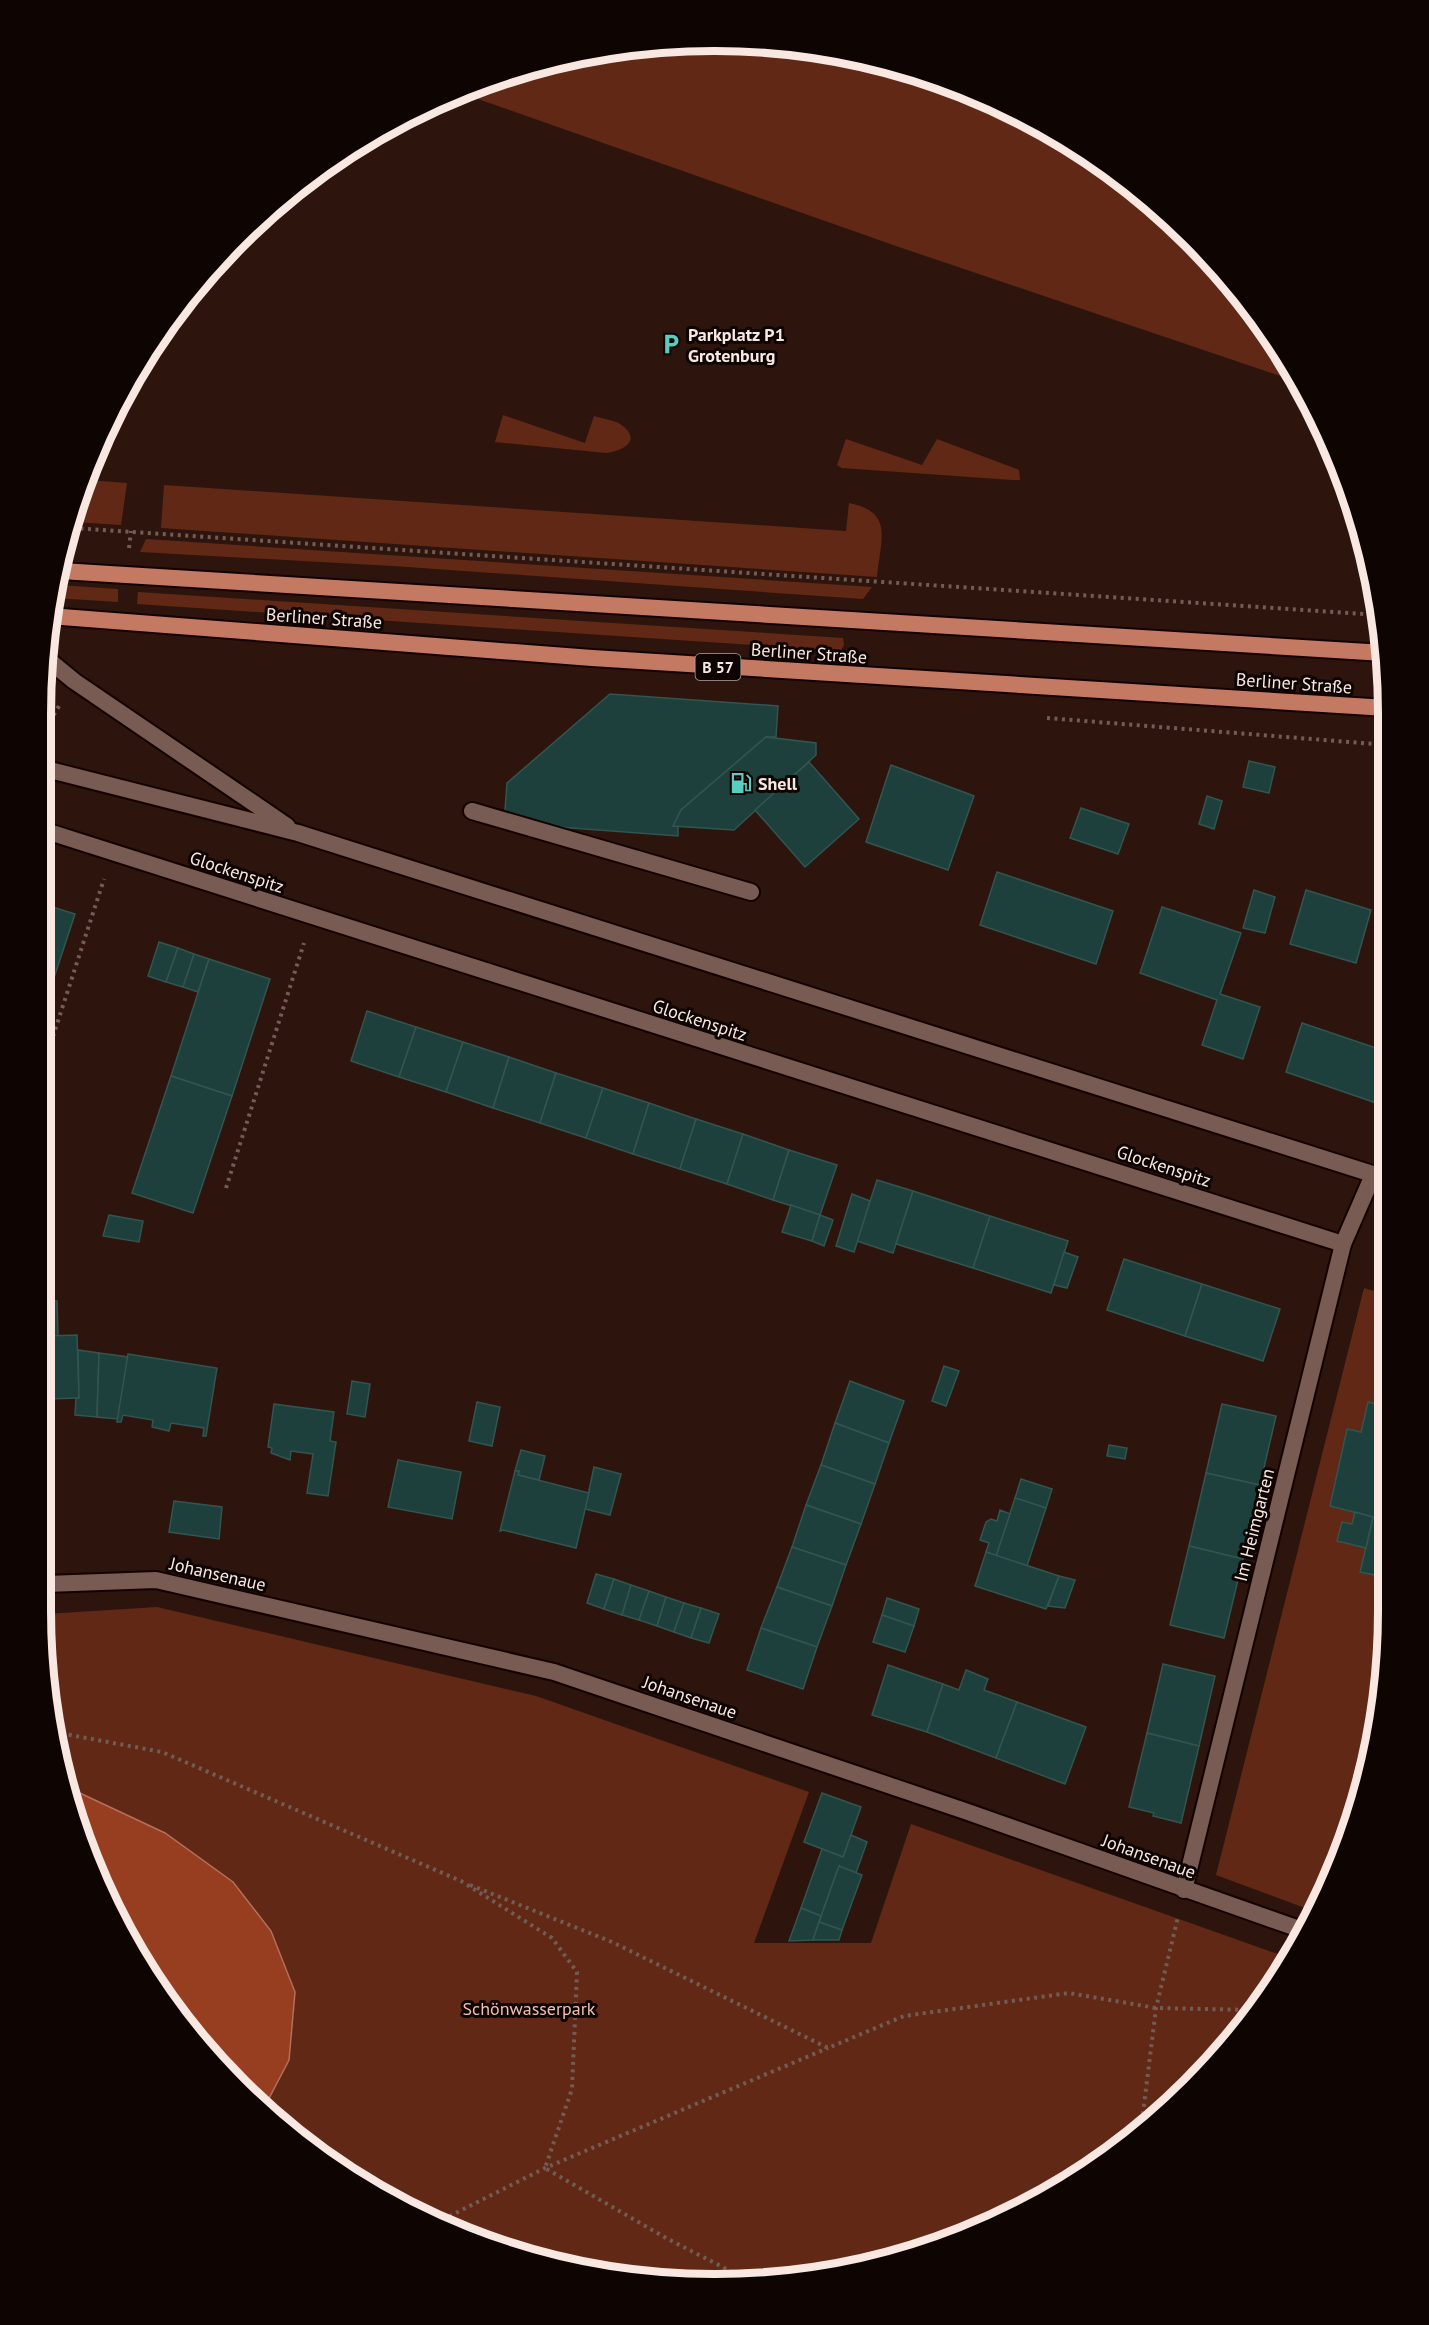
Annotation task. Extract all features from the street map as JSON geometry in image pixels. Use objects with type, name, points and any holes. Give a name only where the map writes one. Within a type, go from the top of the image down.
[{"type":"main road","name":"Berliner Straße","points":[[67,571],[1375,652]]},
{"type":"main road","name":"Berliner Straße","points":[[59,617],[603,659],[1378,707]]},
{"type":"street","points":[[53,664],[74,681],[298,833]]},
{"type":"street","points":[[51,770],[298,833],[1378,1176]]},
{"type":"street","points":[[472,811],[751,892]]},
{"type":"street","name":"Glockenspitz","points":[[51,833],[1343,1244]]},
{"type":"street","name":"Im Heimgarten","points":[[1184,1890],[1343,1244],[1378,1178]]},
{"type":"street","name":"Johansenaue","points":[[51,1584],[156,1580],[554,1672],[965,1811],[1297,1928]]},
{"type":"path","points":[[78,528],[1370,614]]},
{"type":"path","points":[[51,1043],[112,853]]},
{"type":"path","points":[[226,1188],[312,917]]},
{"type":"path","points":[[63,1734],[162,1752],[461,1881],[612,1942],[828,2048]]},
{"type":"path","points":[[461,1881],[552,1938],[577,1972],[572,2089],[545,2168]]},
{"type":"path","points":[[1142,2117],[1156,2008],[1184,1890]]},
{"type":"path","points":[[447,2217],[545,2168],[904,2016],[1069,1993],[1156,2008],[1244,2010]]},
{"type":"path","points":[[545,2168],[666,2238],[735,2274]]},
{"type":"green space","points":[[671,52],[758,52],[801,57],[844,64],[928,86],[1008,119],[1083,163],[1118,188],[1184,245],[1213,277],[1241,311],[1286,378],[896,246],[473,97],[501,86],[585,64]]},
{"type":"green space","points":[[503,415],[585,443],[594,416],[623,426],[628,432],[630,441],[623,448],[606,453],[495,442]]},
{"type":"green space","points":[[846,439],[922,465],[937,439],[1019,470],[1020,480],[842,468],[837,465]]},
{"type":"green space","points":[[94,481],[127,483],[121,525],[80,522]]},
{"type":"green space","points":[[164,485],[846,531],[849,503],[864,507],[873,513],[879,521],[882,540],[877,577],[161,528]]},
{"type":"green space","points":[[146,539],[872,587],[863,599],[393,566],[140,552]]},
{"type":"green space","points":[[64,585],[118,589],[118,602],[62,598]]},
{"type":"green space","points":[[138,592],[843,638],[844,645],[841,651],[137,604]]},
{"type":"green space","points":[[1364,1288],[1378,1292],[1378,1404],[1368,1402],[1361,1432],[1347,1429],[1330,1506],[1373,1517],[1361,1572],[1374,1575],[1378,1582],[1377,1654],[1365,1740],[1355,1782],[1343,1824],[1307,1909],[1216,1875]]},
{"type":"green space","name":"Schönwasserpark","points":[[157,1607],[536,1696],[809,1792],[754,1943],[871,1943],[911,1824],[1281,1955],[1241,2014],[1213,2048],[1184,2080],[1152,2109],[1118,2137],[1046,2185],[1008,2206],[968,2223],[928,2239],[844,2261],[758,2273],[671,2273],[585,2261],[543,2251],[501,2239],[421,2206],[346,2162],[311,2137],[268,2101],[289,2060],[295,1992],[271,1931],[233,1882],[165,1833],[77,1792],[64,1740],[57,1697],[52,1654],[51,1614]]},
{"type":"shaded area","points":[[77,1792],[165,1833],[233,1882],[271,1931],[295,1992],[289,2060],[268,2101],[245,2080],[188,2014],[163,1979],[119,1904],[86,1824]]},
{"type":"building","points":[[610,694],[778,706],[776,737],[766,737],[681,810],[673,826],[678,826],[678,836],[504,823],[507,783]]},
{"type":"building","points":[[766,737],[816,743],[816,755],[734,830],[673,826],[681,810]]},
{"type":"building","points":[[1249,761],[1275,767],[1269,793],[1243,787]]},
{"type":"building","points":[[809,762],[859,819],[805,867],[755,810]]},
{"type":"building","points":[[891,765],[974,796],[948,870],[866,842]]},
{"type":"building","points":[[1207,796],[1222,801],[1214,829],[1199,824]]},
{"type":"building","points":[[1081,808],[1129,824],[1118,854],[1070,838]]},
{"type":"building","points":[[997,872],[1113,911],[1096,964],[980,925]]},
{"type":"building","points":[[1254,890],[1275,897],[1265,933],[1243,928]]},
{"type":"building","points":[[1306,890],[1371,910],[1356,963],[1290,944]]},
{"type":"building","points":[[51,907],[75,914],[51,987]]},
{"type":"building","points":[[1162,907],[1241,933],[1220,994],[1260,1007],[1243,1059],[1202,1045],[1217,1000],[1140,973]]},
{"type":"building","points":[[159,942],[178,948],[166,982],[148,976]]},
{"type":"building","points":[[178,948],[194,954],[183,987],[166,982]]},
{"type":"building","points":[[194,954],[209,959],[198,992],[183,987]]},
{"type":"building","points":[[209,959],[270,979],[232,1096],[171,1076]]},
{"type":"building","points":[[367,1011],[416,1027],[399,1077],[351,1061]]},
{"type":"building","points":[[1302,1023],[1378,1049],[1378,1104],[1286,1072]]},
{"type":"building","points":[[416,1027],[463,1042],[446,1092],[399,1077]]},
{"type":"building","points":[[463,1042],[509,1057],[493,1108],[446,1092]]},
{"type":"building","points":[[509,1057],[556,1073],[540,1123],[493,1108]]},
{"type":"building","points":[[556,1073],[603,1088],[586,1138],[540,1123]]},
{"type":"building","points":[[171,1076],[232,1096],[193,1213],[132,1193]]},
{"type":"building","points":[[603,1088],[649,1103],[633,1154],[586,1138]]},
{"type":"building","points":[[649,1103],[696,1119],[680,1169],[633,1154]]},
{"type":"building","points":[[696,1119],[743,1134],[727,1184],[680,1169]]},
{"type":"building","points":[[743,1134],[789,1150],[773,1200],[727,1184]]},
{"type":"building","points":[[789,1150],[837,1165],[820,1215],[773,1200]]},
{"type":"building","points":[[877,1180],[913,1191],[893,1253],[857,1241]]},
{"type":"building","points":[[913,1191],[990,1216],[973,1268],[896,1244]]},
{"type":"building","points":[[852,1194],[870,1201],[854,1252],[836,1246]]},
{"type":"building","points":[[791,1205],[820,1215],[812,1241],[782,1232]]},
{"type":"building","points":[[109,1215],[143,1221],[139,1242],[103,1236]]},
{"type":"building","points":[[820,1215],[833,1220],[824,1246],[812,1241]]},
{"type":"building","points":[[990,1216],[1068,1241],[1051,1293],[973,1268]]},
{"type":"building","points":[[1064,1252],[1078,1257],[1067,1288],[1054,1285]]},
{"type":"building","points":[[1124,1259],[1202,1284],[1185,1336],[1107,1310]]},
{"type":"building","points":[[1202,1284],[1280,1309],[1263,1361],[1185,1336]]},
{"type":"building","points":[[51,1301],[57,1301],[58,1336],[51,1336]]},
{"type":"building","points":[[77,1335],[79,1398],[51,1399],[51,1336]]},
{"type":"building","points":[[78,1350],[99,1353],[97,1417],[75,1415],[76,1398],[79,1398]]},
{"type":"building","points":[[99,1353],[128,1357],[118,1419],[97,1417]]},
{"type":"building","points":[[128,1354],[217,1368],[206,1436],[203,1436],[204,1428],[171,1423],[169,1431],[152,1427],[153,1420],[123,1415],[121,1422],[117,1422]]},
{"type":"building","points":[[944,1366],[959,1371],[946,1406],[932,1401]]},
{"type":"building","points":[[352,1381],[370,1384],[365,1417],[347,1414]]},
{"type":"building","points":[[850,1381],[904,1401],[889,1443],[835,1423]]},
{"type":"building","points":[[477,1402],[500,1407],[492,1446],[469,1441]]},
{"type":"building","points":[[1368,1402],[1378,1404],[1378,1582],[1374,1575],[1360,1572],[1373,1517],[1330,1506],[1347,1429],[1361,1432]]},
{"type":"building","points":[[274,1404],[334,1412],[330,1441],[336,1442],[328,1496],[307,1493],[313,1454],[291,1451],[290,1460],[271,1453],[272,1448],[268,1447]]},
{"type":"building","points":[[1222,1404],[1276,1416],[1260,1485],[1206,1473]]},
{"type":"building","points":[[835,1423],[889,1443],[875,1484],[821,1465]]},
{"type":"building","points":[[1109,1445],[1127,1448],[1125,1459],[1107,1456]]},
{"type":"building","points":[[521,1450],[545,1456],[539,1480],[518,1475],[519,1471],[515,1471]]},
{"type":"building","points":[[398,1460],[461,1472],[452,1519],[388,1507]]},
{"type":"building","points":[[821,1465],[875,1484],[861,1524],[806,1505]]},
{"type":"building","points":[[594,1467],[621,1474],[610,1515],[585,1509]]},
{"type":"building","points":[[515,1471],[519,1471],[518,1475],[589,1493],[576,1548],[500,1531]]},
{"type":"building","points":[[1206,1473],[1260,1485],[1243,1559],[1189,1546]]},
{"type":"building","points":[[1021,1479],[1052,1489],[1046,1508],[1015,1498]]},
{"type":"building","points":[[1015,1498],[1046,1508],[1027,1566],[996,1556]]},
{"type":"building","points":[[174,1501],[222,1507],[219,1539],[169,1532]]},
{"type":"building","points":[[806,1505],[861,1524],[846,1565],[792,1547]]},
{"type":"building","points":[[1000,1510],[1010,1514],[996,1556],[986,1552],[989,1543],[980,1540],[986,1522],[991,1519],[997,1521]]},
{"type":"building","points":[[1355,1512],[1373,1517],[1366,1548],[1337,1541],[1342,1522],[1352,1524]]},
{"type":"building","points":[[1189,1546],[1243,1559],[1224,1638],[1170,1625]]},
{"type":"building","points":[[792,1547],[846,1565],[832,1606],[777,1587]]},
{"type":"building","points":[[986,1552],[1059,1576],[1046,1609],[975,1586]]},
{"type":"building","points":[[596,1574],[614,1579],[604,1609],[587,1603]]},
{"type":"building","points":[[1059,1576],[1075,1580],[1065,1608],[1048,1606]]},
{"type":"building","points":[[614,1579],[631,1585],[622,1615],[604,1609]]},
{"type":"building","points":[[631,1585],[649,1591],[639,1620],[622,1615]]},
{"type":"building","points":[[777,1587],[832,1606],[817,1647],[761,1628]]},
{"type":"building","points":[[649,1591],[666,1597],[657,1626],[639,1620]]},
{"type":"building","points":[[666,1597],[684,1603],[674,1632],[657,1626]]},
{"type":"building","points":[[887,1598],[919,1609],[914,1626],[882,1615]]},
{"type":"building","points":[[684,1603],[701,1608],[691,1638],[674,1632]]},
{"type":"building","points":[[701,1608],[719,1614],[709,1643],[691,1638]]},
{"type":"building","points":[[882,1615],[914,1626],[905,1652],[873,1642]]},
{"type":"building","points":[[761,1628],[817,1647],[803,1689],[747,1670]]},
{"type":"building","points":[[1163,1664],[1215,1676],[1199,1746],[1147,1733]]},
{"type":"building","points":[[888,1665],[943,1684],[927,1732],[872,1715]]},
{"type":"building","points":[[966,1670],[988,1679],[984,1690],[1017,1702],[996,1758],[927,1732],[943,1684],[959,1690]]},
{"type":"building","points":[[1017,1702],[1086,1727],[1065,1784],[996,1758]]},
{"type":"building","points":[[1147,1733],[1199,1746],[1181,1823],[1129,1807]]},
{"type":"building","points":[[822,1793],[861,1807],[843,1857],[804,1842]]},
{"type":"building","points":[[851,1835],[867,1842],[856,1873],[839,1866],[821,1916],[801,1908],[822,1849],[843,1857]]},
{"type":"building","points":[[839,1866],[862,1875],[842,1930],[819,1922]]},
{"type":"building","points":[[801,1908],[821,1916],[813,1940],[789,1941]]},
{"type":"building","points":[[819,1922],[842,1930],[839,1940],[813,1940]]},
{"type":"place","name":"Parkplatz P1 Grotenburg","points":[[671,344]]},
{"type":"place","name":"Shell","points":[[741,783]]}]
